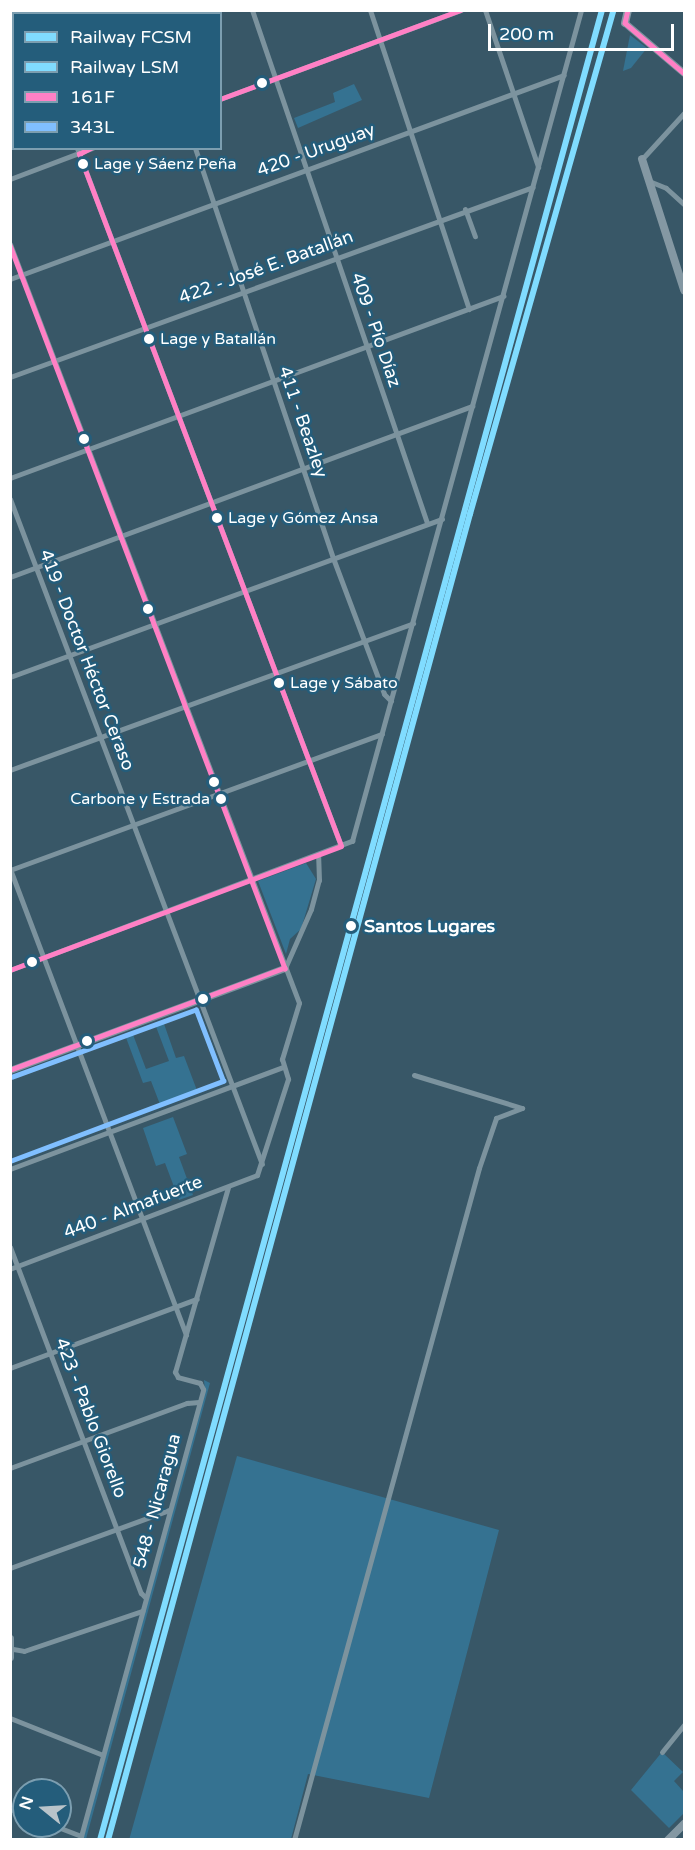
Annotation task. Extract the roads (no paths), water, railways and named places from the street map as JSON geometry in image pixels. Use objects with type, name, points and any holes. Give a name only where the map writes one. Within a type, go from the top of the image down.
[{"type":"main road","points":[[625,23],[628,10]]},
{"type":"main road","points":[[642,159],[684,290]]},
{"type":"main road","points":[[671,1838],[684,1824]]},
{"type":"street","name":"409 - Pío Díaz","points":[[252,10],[365,347],[427,523]]},
{"type":"street","points":[[370,10],[469,309]]},
{"type":"street","points":[[222,98],[461,10]]},
{"type":"street","points":[[484,10],[538,168]]},
{"type":"street","points":[[10,970],[168,913],[350,843],[442,519],[581,10]]},
{"type":"street","points":[[625,23],[684,73]]},
{"type":"street","name":"420 - Uruguay","points":[[10,279],[512,92],[564,75]]},
{"type":"street","points":[[642,159],[684,113]]},
{"type":"street","name":"411 - Beazley","points":[[196,150],[333,558],[384,694],[391,700]]},
{"type":"street","points":[[10,179],[78,151],[340,846]]},
{"type":"street","points":[[649,181],[666,188],[684,204]]},
{"type":"street","name":"422 - José E. Batallán","points":[[10,377],[465,209],[533,187]]},
{"type":"street","points":[[465,209],[475,236]]},
{"type":"street","points":[[10,244],[299,1003],[283,1067],[288,1079],[262,1168]]},
{"type":"street","points":[[10,478],[503,296]]},
{"type":"street","points":[[10,577],[122,537],[302,467],[472,406]]},
{"type":"street","name":"419 - Doctor Héctor Ceraso","points":[[10,499],[260,1156],[262,1168]]},
{"type":"street","points":[[10,676],[442,519]]},
{"type":"street","points":[[10,770],[413,623]]},
{"type":"street","points":[[186,1335],[112,1131],[11,870],[308,759],[382,734]]},
{"type":"street","points":[[10,1070],[285,968],[311,909],[319,880],[318,855]]},
{"type":"street","points":[[10,1169],[283,1067]]},
{"type":"street","points":[[294,1839],[479,1168],[496,1118],[522,1108],[414,1075]]},
{"type":"street","name":"440 - Almafuerte","points":[[10,1269],[228,1187],[257,1175],[262,1168]]},
{"type":"street","points":[[10,1468],[187,1402],[199,1402],[200,1383],[176,1375],[228,1187]]},
{"type":"street","name":"423 - Pablo Giorello","points":[[10,1247],[83,1441],[146,1598]]},
{"type":"street","points":[[10,1368],[197,1299]]},
{"type":"street","name":"548 - Nicaragua","points":[[80,1838],[199,1402]]},
{"type":"street","points":[[10,1568],[170,1510]]},
{"type":"street","points":[[10,1638],[12,1653],[24,1651],[142,1611]]},
{"type":"street","points":[[10,1718],[103,1755]]},
{"type":"street","points":[[662,1752],[684,1725]]},
{"type":"rail line","name":"FCSM","points":[[100,1840],[602,10]]},
{"type":"rail line","name":"LSM","points":[[108,1840],[470,514],[613,12]]},
{"type":"place","name":"Lage y Sáenz Peña","points":[[83,164]]},
{"type":"place","name":"Lage y Batallán","points":[[149,339]]},
{"type":"place","name":"Lage y Gómez Ansa","points":[[217,518]]},
{"type":"place","name":"Lage y Sábato","points":[[279,683]]},
{"type":"place","name":"Carbone y Estrada","points":[[221,799]]},
{"type":"place","name":"Santos Lugares","points":[[351,926]]}]
